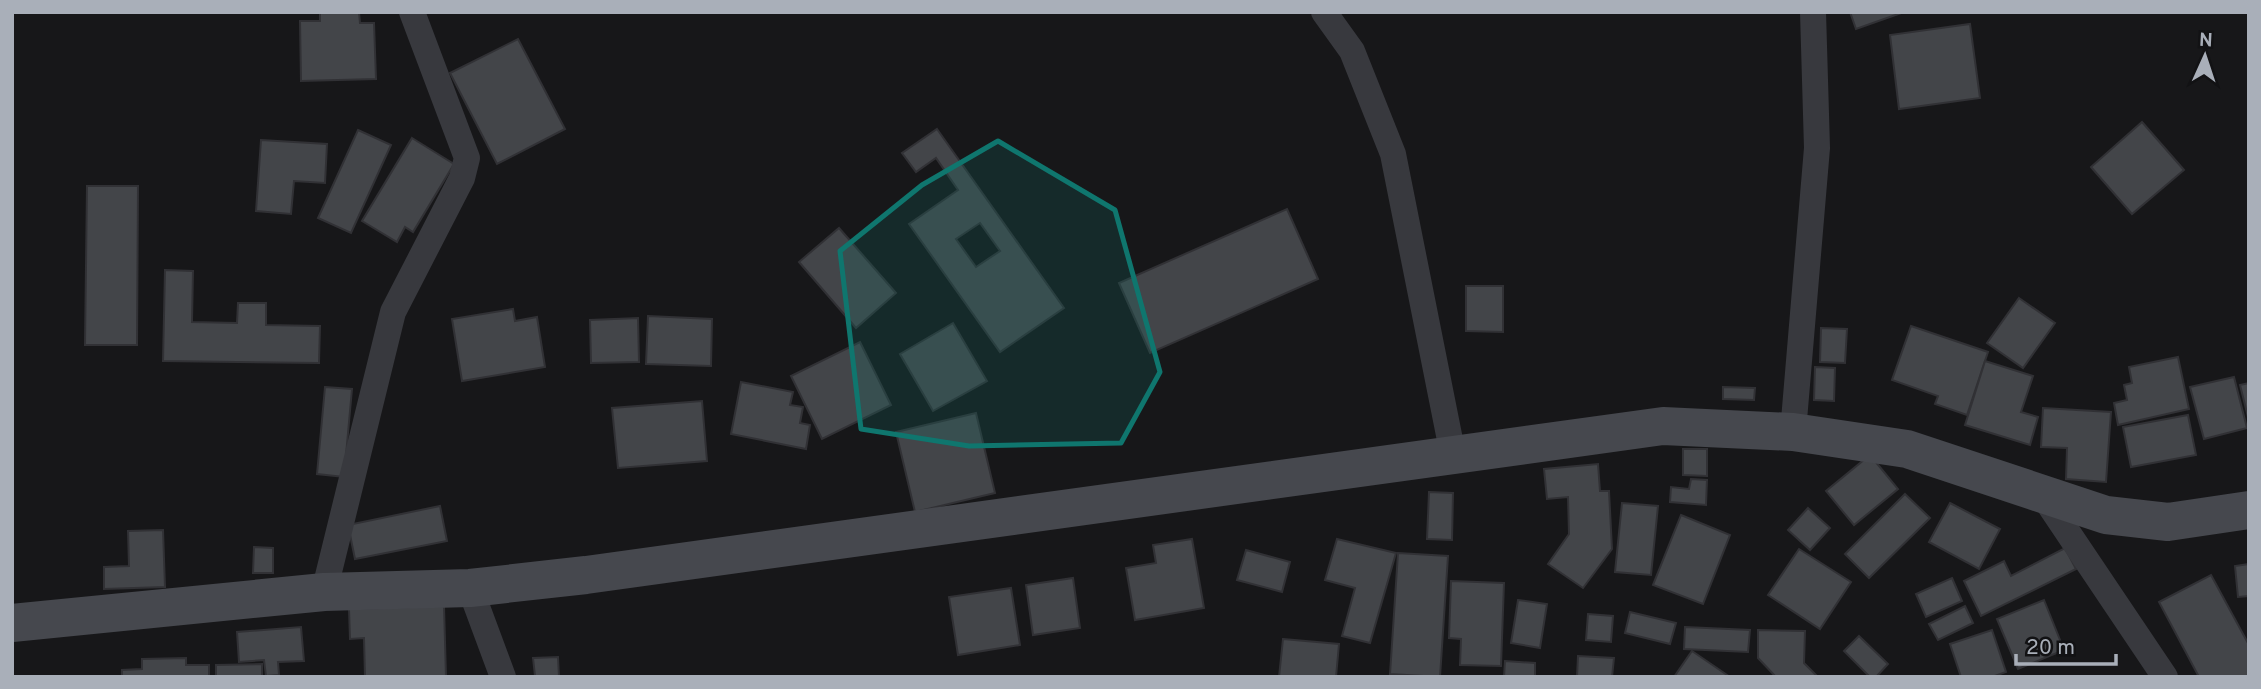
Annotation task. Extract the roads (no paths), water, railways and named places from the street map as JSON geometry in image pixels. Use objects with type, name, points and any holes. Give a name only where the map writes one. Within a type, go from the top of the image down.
[{"type":"street","points":[[324,592],[393,312],[462,178],[467,158],[412,12]]},
{"type":"street","points":[[1324,12],[1352,51],[1393,154],[1453,455]]},
{"type":"street","points":[[1793,432],[1817,148],[1813,12]]},
{"type":"street","points":[[12,623],[324,592],[470,588],[586,575],[1663,426],[1793,432],[1907,449],[2045,497],[2106,515],[2168,522],[2249,510]]},
{"type":"street","points":[[2045,497],[2165,677]]},
{"type":"street","points":[[470,588],[503,677]]}]
